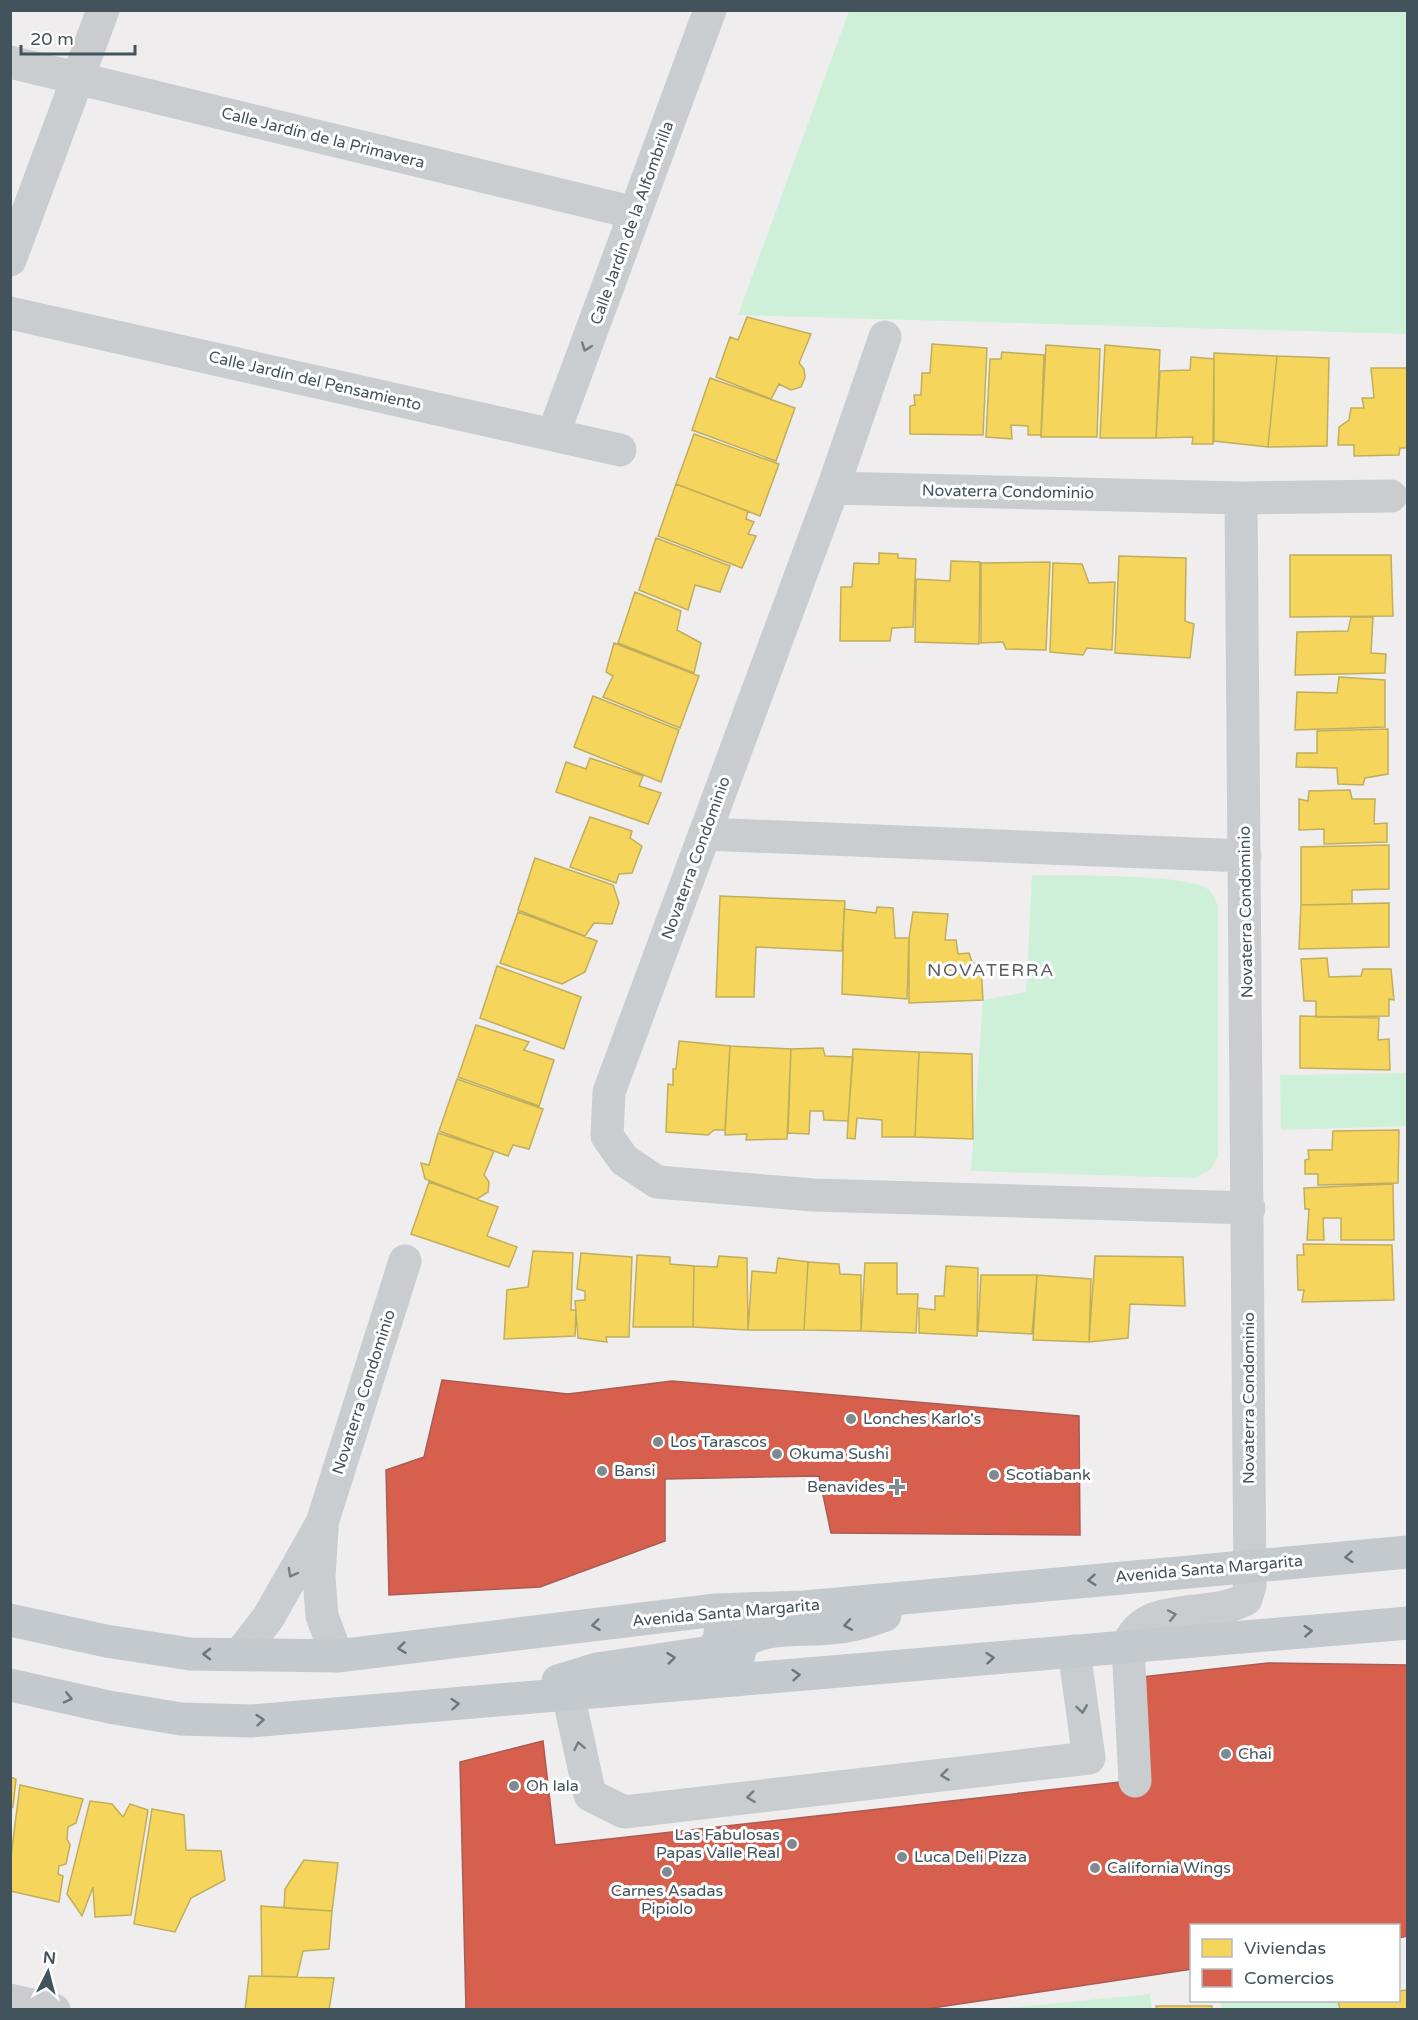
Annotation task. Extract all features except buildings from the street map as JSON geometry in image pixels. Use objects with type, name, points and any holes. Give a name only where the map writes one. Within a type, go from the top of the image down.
[{"type":"main road","name":"Avenida Santa Margarita","points":[[10,1620],[106,1641],[190,1654],[337,1656],[716,1610],[804,1607],[1407,1552]]},
{"type":"main road","points":[[738,1680],[737,1663],[742,1642],[755,1635],[832,1628],[868,1622],[895,1611],[921,1596]]},
{"type":"main road","points":[[552,1696],[560,1680],[574,1674],[711,1652],[719,1643],[722,1626],[716,1610]]},
{"type":"main road","points":[[10,1685],[108,1707],[181,1719],[251,1721],[1407,1623]]},
{"type":"street","points":[[10,260],[102,10]]},
{"type":"street","name":"Calle Jardín de la Alfombrilla","points":[[553,435],[710,10]]},
{"type":"street","name":"Calle Jardín de la Primavera","points":[[10,62],[635,213]]},
{"type":"street","name":"Calle Jardín del Pensamiento","points":[[10,313],[620,450]]},
{"type":"street","name":"Novaterra Condominio","points":[[885,337],[833,488],[609,1092],[607,1136],[624,1160],[657,1182],[814,1195],[1249,1208]]},
{"type":"street","name":"Novaterra Condominio","points":[[833,488],[1241,498],[1249,1208],[1250,1586],[1246,1599],[1224,1608],[1174,1614],[1142,1623],[1131,1635],[1128,1646]]},
{"type":"street","points":[[1241,498],[1391,496]]},
{"type":"street","points":[[705,834],[1245,856]]},
{"type":"street","name":"Novaterra Condominio","points":[[240,1654],[268,1618],[322,1523],[405,1261]]},
{"type":"street","name":"Novaterra Condominio","points":[[322,1523],[319,1577],[322,1616],[337,1656]]},
{"type":"street","points":[[1128,1646],[1135,1781]]},
{"type":"street","points":[[552,1696],[590,1795],[624,1812],[1089,1758],[1074,1651]]},
{"type":"green space","points":[[849,11],[1407,11],[1407,334],[738,315]]},
{"type":"green space","points":[[1032,875],[1153,878],[1197,885],[1209,890],[1213,895],[1218,906],[1218,1156],[1212,1168],[1195,1178],[971,1171],[983,1000],[1026,992]]},
{"type":"green space","points":[[1407,1073],[1407,1126],[1281,1130],[1280,1075]]},
{"type":"green space","points":[[1150,1994],[1152,2009],[999,2009]]},
{"type":"green space","points":[[1221,2002],[1338,2002],[1340,2009],[1222,2009]]},
{"type":"place","name":"Lonches Karlo's","points":[[851,1419]]},
{"type":"place","name":"Los Tarascos","points":[[658,1442]]},
{"type":"place","name":"Okuma Sushi","points":[[777,1454]]},
{"type":"place","name":"Bansi","points":[[602,1471]]},
{"type":"place","name":"Scotiabank","points":[[994,1475]]},
{"type":"place","name":"Benavides","points":[[897,1487]]},
{"type":"place","name":"Chai","points":[[1226,1754]]},
{"type":"place","name":"Oh lala","points":[[514,1786]]},
{"type":"place","name":"Las Fabulosas Papas Valle Real","points":[[792,1844]]},
{"type":"place","name":"Luca Deli Pizza","points":[[902,1857]]},
{"type":"place","name":"California Wings","points":[[1095,1868]]},
{"type":"place","name":"Carnes Asadas Pipiolo","points":[[667,1872]]},
{"type":"district","name":"NOVATERRA","points":[[991,970]]}]
